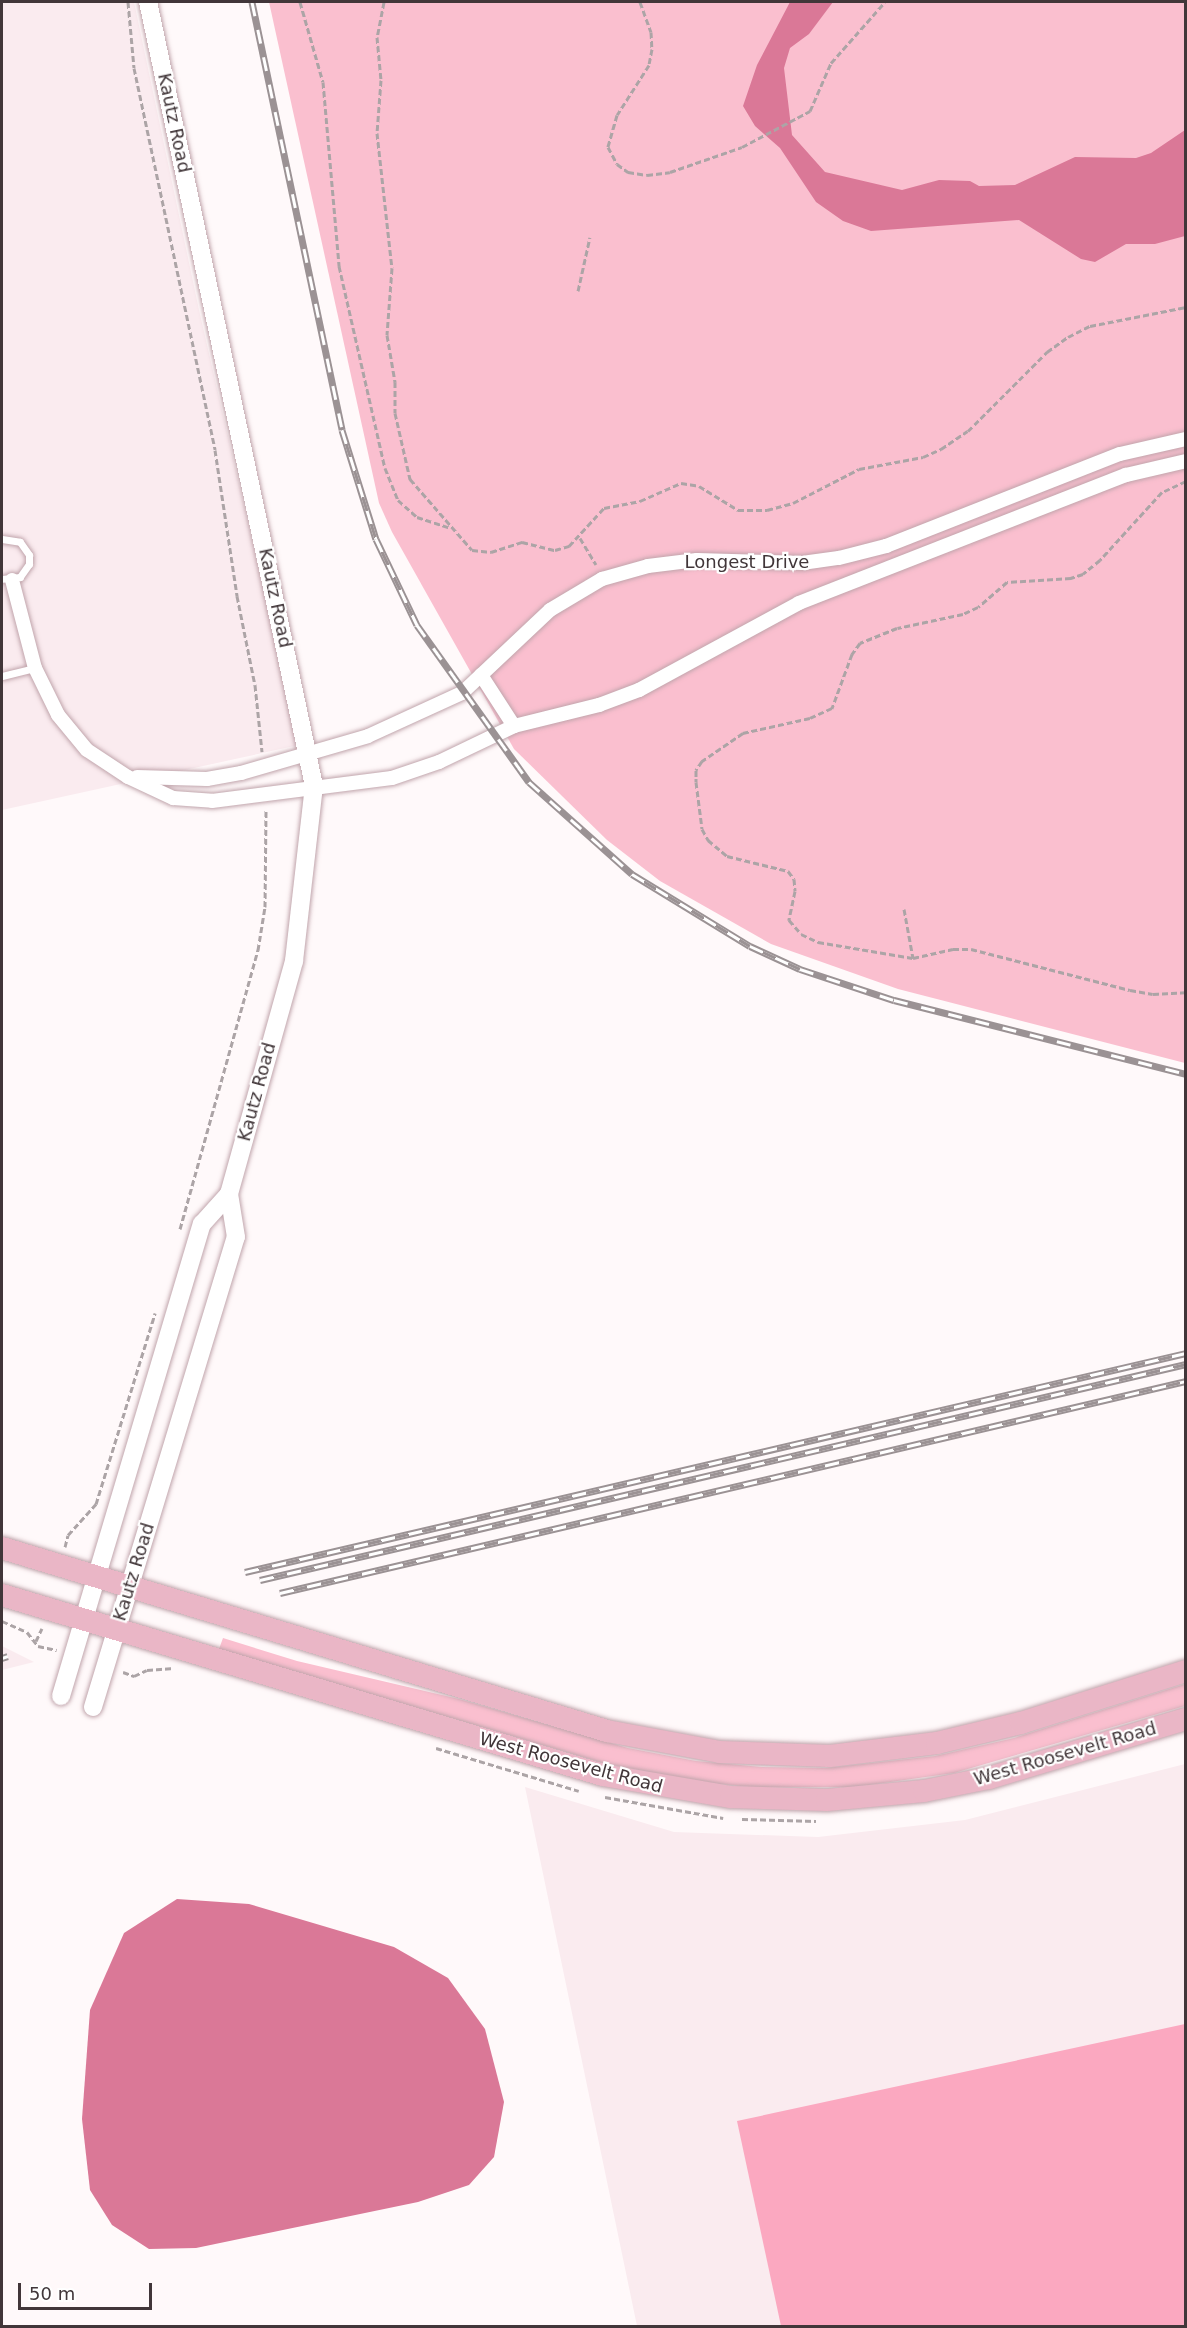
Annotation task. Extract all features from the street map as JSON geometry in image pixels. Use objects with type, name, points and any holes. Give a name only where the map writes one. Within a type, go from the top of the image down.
[{"type":"main road","points":[[2,1548],[607,1731],[689,1748],[753,1755],[860,1754],[937,1743],[1021,1723],[1185,1671]]},
{"type":"main road","name":"West Roosevelt Road","points":[[2,1595],[603,1775],[663,1788],[750,1799],[857,1799],[958,1785],[1185,1719]]},
{"type":"street","name":"Kautz Road","points":[[93,1707],[236,1237],[229,1194],[294,961],[314,786],[148,2]]},
{"type":"street","name":"Longest Drive","points":[[128,777],[207,779],[308,756],[368,736],[462,693],[550,610],[602,579],[648,566],[697,560],[802,563],[839,558],[886,546],[1120,454],[1185,439]]},
{"type":"street","name":"Longest Drive","points":[[7,579],[35,668],[58,715],[87,750],[128,777],[173,798],[212,801],[314,786],[392,778],[439,762],[514,726],[599,705],[639,690],[799,603],[1126,475],[1185,460]]},
{"type":"street","points":[[482,675],[514,726]]},
{"type":"street","name":"Kautz Road","points":[[61,1696],[202,1224],[229,1194]]},
{"type":"lane","points":[[2,539],[20,542],[29,555],[26,571],[7,579]]},
{"type":"lane","points":[[2,676],[35,668]]},
{"type":"path","points":[[128,2],[134,69],[215,450],[237,596],[255,685],[261,748]]},
{"type":"path","points":[[300,2],[323,82],[339,266],[385,468],[398,500],[417,517],[450,528]]},
{"type":"path","points":[[384,2],[377,37],[381,80],[377,134],[392,268],[387,335],[395,382],[395,413],[410,479],[462,542],[480,553],[522,542],[555,550],[580,538],[604,508],[640,501],[681,483],[699,486],[738,510],[767,510],[816,494],[859,469],[923,457],[968,431],[1047,352],[1068,337],[1090,326],[1185,307]]},
{"type":"path","points":[[640,2],[651,32],[652,49],[649,65],[609,134],[608,147],[617,164],[628,172],[670,172],[742,147],[805,115],[816,101],[831,63],[885,2]]},
{"type":"path","points":[[578,291],[590,237]]},
{"type":"path","points":[[1185,481],[1162,492],[1100,560],[1083,574],[1071,578],[1007,582],[978,607],[963,614],[875,635],[860,643],[852,654],[832,708],[810,718],[743,733],[716,750],[696,770],[699,813],[708,840],[727,856],[788,871],[794,879],[795,891],[789,920],[801,934],[829,944],[913,958],[953,949],[971,949],[1153,994],[1185,992]]},
{"type":"path","points":[[580,538],[602,579]]},
{"type":"path","points":[[177,1240],[258,950],[265,907],[266,811]]},
{"type":"path","points":[[904,909],[913,958]]},
{"type":"path","points":[[66,1545],[76,1524],[96,1504],[157,1307]]},
{"type":"path","points":[[2,1621],[27,1632],[42,1645]]},
{"type":"shaded area","points":[[2,2],[134,2],[199,310],[299,745],[2,810]]},
{"type":"shaded area","points":[[269,2],[1185,2],[1185,1063],[898,989],[771,944],[660,881],[607,840],[514,749],[392,532],[379,503]]},
{"type":"shaded area","points":[[790,2],[833,2],[809,34],[790,48],[784,68],[792,135],[825,172],[902,190],[939,180],[970,181],[979,186],[1015,185],[1075,157],[1136,158],[1151,153],[1185,130],[1185,236],[1155,244],[1126,244],[1095,262],[1081,259],[1019,220],[871,231],[843,221],[816,202],[780,148],[755,126],[743,106],[757,65]]},
{"type":"shaded area","points":[[223,1638],[297,1661],[459,1699],[628,1748],[696,1761],[762,1767],[826,1768],[935,1756],[1014,1738],[1185,1684],[1185,1706],[954,1773],[855,1787],[751,1787],[699,1782],[603,1763],[219,1649]]},
{"type":"shaded area","points":[[2,1646],[34,1662],[2,1670]]},
{"type":"shaded area","points":[[1185,1764],[1185,2326],[637,2326],[525,1787],[674,1832],[818,1837],[965,1820]]},
{"type":"shaded area","points":[[177,1899],[249,1904],[394,1947],[448,1978],[485,2029],[504,2102],[494,2157],[469,2185],[418,2202],[196,2248],[149,2249],[112,2225],[90,2190],[82,2119],[90,2010],[124,1933]]},
{"type":"building","points":[[1185,2024],[1185,2326],[781,2326],[737,2121]]},
{"type":"railway","points":[[252,2],[342,430],[376,539],[417,625],[529,782],[632,874],[750,946],[800,969],[894,1000],[1186,1074]]},
{"type":"railway","points":[[245,1572],[1186,1353]]},
{"type":"railway","points":[[260,1580],[1186,1364]]},
{"type":"railway","points":[[280,1593],[1186,1381]]},
{"type":"railway","points":[[2,1658],[8,1656]]}]
